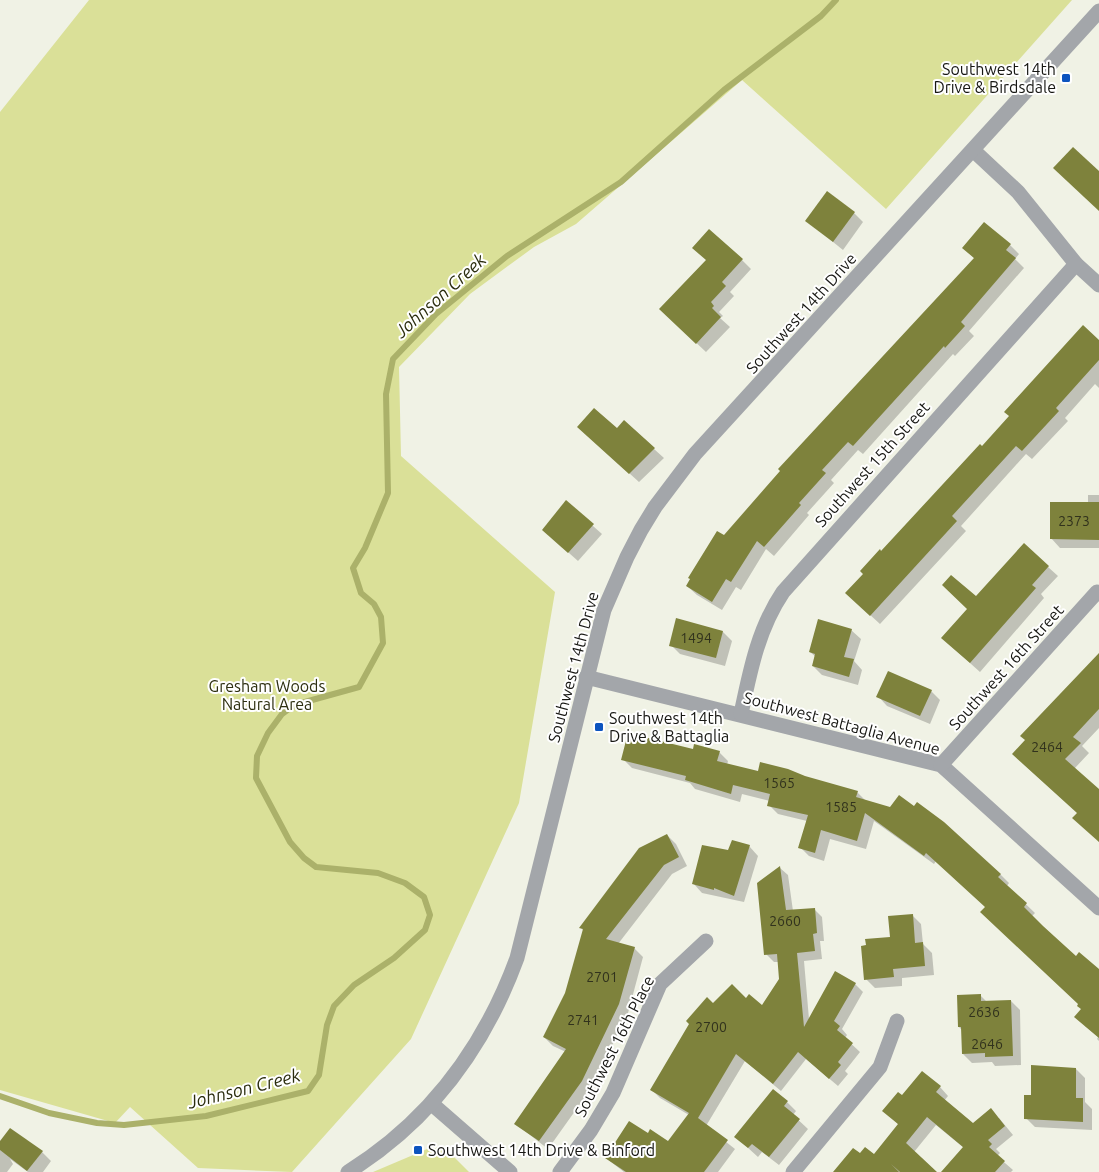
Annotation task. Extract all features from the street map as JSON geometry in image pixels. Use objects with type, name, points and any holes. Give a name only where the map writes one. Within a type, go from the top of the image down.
[{"type":"street","name":"Southwest 14th Drive","points":[[348,1172],[401,1134],[432,1104],[457,1074],[475,1047],[506,988],[517,958],[604,610],[615,583],[655,507],[695,454],[1099,11]]},
{"type":"street","points":[[973,150],[1018,192],[1076,264],[1099,285]]},
{"type":"street","name":"Southwest 15th Street","points":[[741,714],[754,654],[761,632],[770,611],[783,592],[1076,264]]},
{"type":"street","name":"Southwest 16th Street","points":[[941,765],[1098,593]]},
{"type":"street","name":"Southwest Battaglia Avenue","points":[[586,677],[941,765],[1099,908]]},
{"type":"street","name":"Southwest 16th Place","points":[[560,1172],[591,1130],[613,1093],[660,984],[706,941]]},
{"type":"street","points":[[793,1172],[880,1067],[897,1021]]},
{"type":"street","points":[[432,1104],[510,1172]]},
{"type":"green space","name":"Gresham Woods Natural Area","points":[[89,0],[1072,0],[886,209],[742,80],[576,224],[534,247],[470,294],[399,367],[401,456],[555,592],[519,803],[411,1039],[292,1172],[198,1168],[130,1107],[115,1123],[0,1090],[0,112]]},
{"type":"green space","points":[[432,1147],[445,1148],[469,1172],[373,1172]]},
{"type":"building","points":[[1073,147],[1099,171],[1099,211],[1053,168]]},
{"type":"building","points":[[827,191],[855,212],[833,242],[805,221]]},
{"type":"building","points":[[984,222],[1011,244],[1006,250],[1016,258],[961,322],[965,326],[945,348],[944,346],[853,446],[848,442],[822,470],[826,473],[799,503],[801,505],[764,547],[757,541],[731,582],[726,579],[712,602],[686,586],[690,579],[688,578],[717,531],[724,535],[780,471],[778,469],[974,258],[962,248]]},
{"type":"building","points":[[709,229],[743,259],[722,282],[726,286],[711,302],[714,306],[712,308],[721,317],[696,344],[659,309],[706,260],[692,248]]},
{"type":"building","points":[[1083,325],[1099,340],[1099,360],[1056,408],[1059,411],[1022,451],[1016,446],[952,516],[957,521],[870,616],[845,593],[863,574],[860,571],[880,549],[881,551],[980,444],[982,446],[1009,416],[1004,412]]},
{"type":"building","points":[[594,408],[617,428],[624,420],[655,448],[629,474],[577,427]]},
{"type":"building","points":[[566,500],[594,524],[568,553],[542,530]]},
{"type":"building","points":[[1050,502],[1099,502],[1099,540],[1050,539]]},
{"type":"building","points":[[1024,543],[1049,566],[1032,585],[1036,588],[970,663],[941,638],[967,609],[942,585],[951,575],[976,596]]},
{"type":"building","points":[[676,618],[723,631],[716,658],[669,646]]},
{"type":"building","points":[[818,619],[852,629],[844,657],[854,659],[849,677],[812,666],[815,654],[809,652]]},
{"type":"building","points":[[1099,653],[1099,709],[1073,737],[1081,743],[1065,759],[1099,789],[1099,842],[1072,818],[1077,813],[1012,754],[1025,740],[1020,736]]},
{"type":"building","points":[[888,671],[932,690],[920,716],[876,697]]},
{"type":"building","points":[[628,733],[693,749],[694,744],[720,751],[717,761],[758,771],[760,762],[788,769],[805,776],[858,791],[856,797],[890,807],[899,795],[914,806],[917,802],[944,822],[1001,874],[998,877],[1027,903],[1024,907],[1043,926],[1076,956],[1079,952],[1099,969],[1099,1038],[1074,1017],[1081,1009],[1077,1006],[1078,1004],[980,912],[985,907],[926,853],[924,856],[865,813],[857,841],[821,830],[815,853],[798,848],[808,815],[767,806],[770,794],[733,785],[731,794],[685,780],[686,776],[621,760]]},
{"type":"building","points":[[667,834],[679,857],[664,865],[606,939],[635,947],[619,1004],[582,1081],[539,1141],[514,1124],[566,1049],[543,1037],[565,993],[583,929],[579,928],[639,848]]},
{"type":"building","points":[[732,840],[750,845],[734,896],[714,888],[714,890],[692,884],[702,845],[728,850]]},
{"type":"building","points":[[780,866],[786,910],[815,908],[817,933],[813,934],[815,951],[797,953],[804,1027],[835,971],[856,983],[834,1021],[840,1026],[837,1030],[853,1043],[838,1062],[841,1065],[829,1079],[798,1052],[773,1084],[736,1054],[698,1118],[728,1140],[704,1172],[626,1172],[605,1158],[629,1121],[648,1133],[650,1129],[668,1141],[689,1113],[650,1090],[689,1024],[686,1021],[707,997],[713,1003],[732,984],[746,998],[749,994],[762,1005],[779,979],[777,954],[764,955],[757,883]]},
{"type":"building","points":[[913,914],[915,943],[923,942],[925,966],[893,969],[894,977],[864,980],[861,946],[866,945],[865,939],[890,937],[888,916]]},
{"type":"building","points":[[981,994],[981,1001],[1011,1000],[1013,1056],[985,1057],[985,1053],[962,1054],[961,1027],[958,1027],[957,995]]},
{"type":"building","points":[[1031,1065],[1076,1068],[1076,1098],[1083,1098],[1083,1122],[1024,1119],[1024,1095],[1031,1095]]},
{"type":"building","points":[[922,1071],[941,1086],[936,1092],[973,1123],[991,1108],[1005,1126],[988,1140],[992,1144],[989,1147],[1005,1161],[995,1172],[941,1172],[963,1147],[927,1117],[906,1143],[937,1172],[900,1172],[891,1164],[899,1172],[833,1172],[853,1148],[860,1153],[865,1147],[874,1154],[898,1124],[882,1111],[898,1092],[902,1095]]},
{"type":"building","points":[[773,1089],[788,1101],[784,1106],[800,1119],[769,1157],[752,1144],[748,1148],[734,1137]]},
{"type":"building","points":[[10,1128],[43,1151],[27,1171],[0,1150],[0,1141]]},
{"type":"waterway","name":"Johnson Creek","points":[[0,1096],[49,1113],[97,1123],[124,1125],[206,1116],[308,1091],[319,1075],[327,1025],[334,1006],[354,985],[394,958],[425,930],[430,915],[424,897],[405,883],[378,873],[316,867],[304,858],[290,842],[256,778],[257,756],[268,733],[282,714],[294,705],[359,687],[383,643],[381,617],[374,604],[361,593],[353,568],[365,548],[388,493],[386,394],[393,359],[436,314],[507,256],[621,182],[724,90],[821,16],[836,0]]},
{"type":"place","name":"Southwest 14th Drive & Birdsdale","points":[[1066,78]]},
{"type":"place","name":"Southwest 14th Drive & Battaglia","points":[[599,727]]},
{"type":"place","name":"Southwest 14th Drive & Binford","points":[[418,1150]]}]
